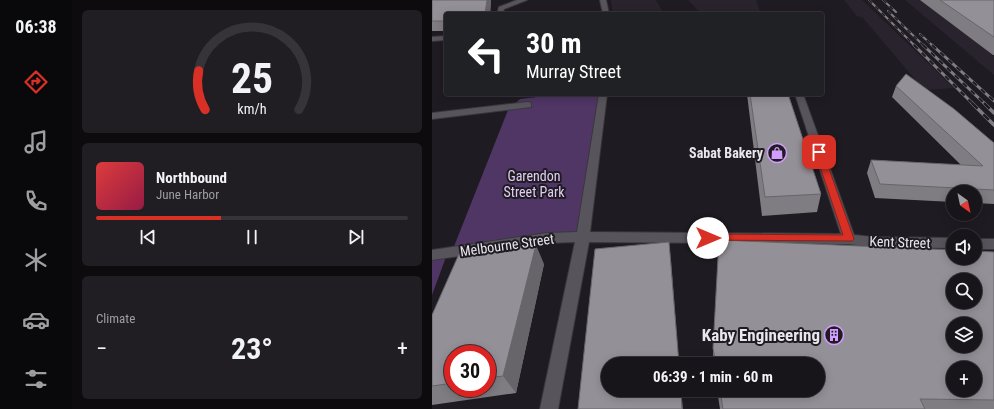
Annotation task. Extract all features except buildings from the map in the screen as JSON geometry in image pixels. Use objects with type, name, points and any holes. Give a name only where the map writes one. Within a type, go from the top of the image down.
[{"type":"street","points":[[500,12],[501,8],[505,5],[524,0]]},
{"type":"street","points":[[603,0],[606,12]]},
{"type":"street","points":[[432,39],[444,38]]},
{"type":"street","points":[[549,409],[583,237],[603,96]]},
{"type":"street","points":[[800,96],[849,239]]},
{"type":"street","points":[[432,116],[528,105]]},
{"type":"street","name":"Kent Street","points":[[583,237],[849,239],[873,242],[946,243]]},
{"type":"street","name":"Melbourne Street","points":[[432,256],[547,238],[583,237]]},
{"type":"street","points":[[982,244],[994,244]]},
{"type":"shaded area","points":[[611,0],[656,0],[663,12],[613,12]]},
{"type":"shaded area","points":[[688,0],[756,0],[760,12],[699,12]]},
{"type":"shaded area","points":[[844,0],[862,0],[954,88],[924,90],[863,18],[857,16]]},
{"type":"shaded area","points":[[905,0],[994,0],[994,75]]},
{"type":"green space","name":"Garendon Street Park","points":[[546,96],[600,96],[580,235],[453,249],[508,110],[520,99]]},
{"type":"green space","points":[[446,257],[432,295],[432,259]]},
{"type":"railway","points":[[869,0],[994,125]]},
{"type":"railway","points":[[883,0],[896,12]]},
{"type":"railway","points":[[888,11],[924,46]]},
{"type":"railway","points":[[920,34],[933,46]]},
{"type":"railway","points":[[923,45],[985,104]]},
{"type":"railway","points":[[932,45],[994,101]]},
{"type":"railway","points":[[985,104],[994,113]]},
{"type":"place","name":"Sabat Bakery","points":[[777,153]]},
{"type":"place","name":"Kaby Engineering","points":[[834,335]]},
{"type":"route","points":[[708,238],[849,239],[819,152]]}]
